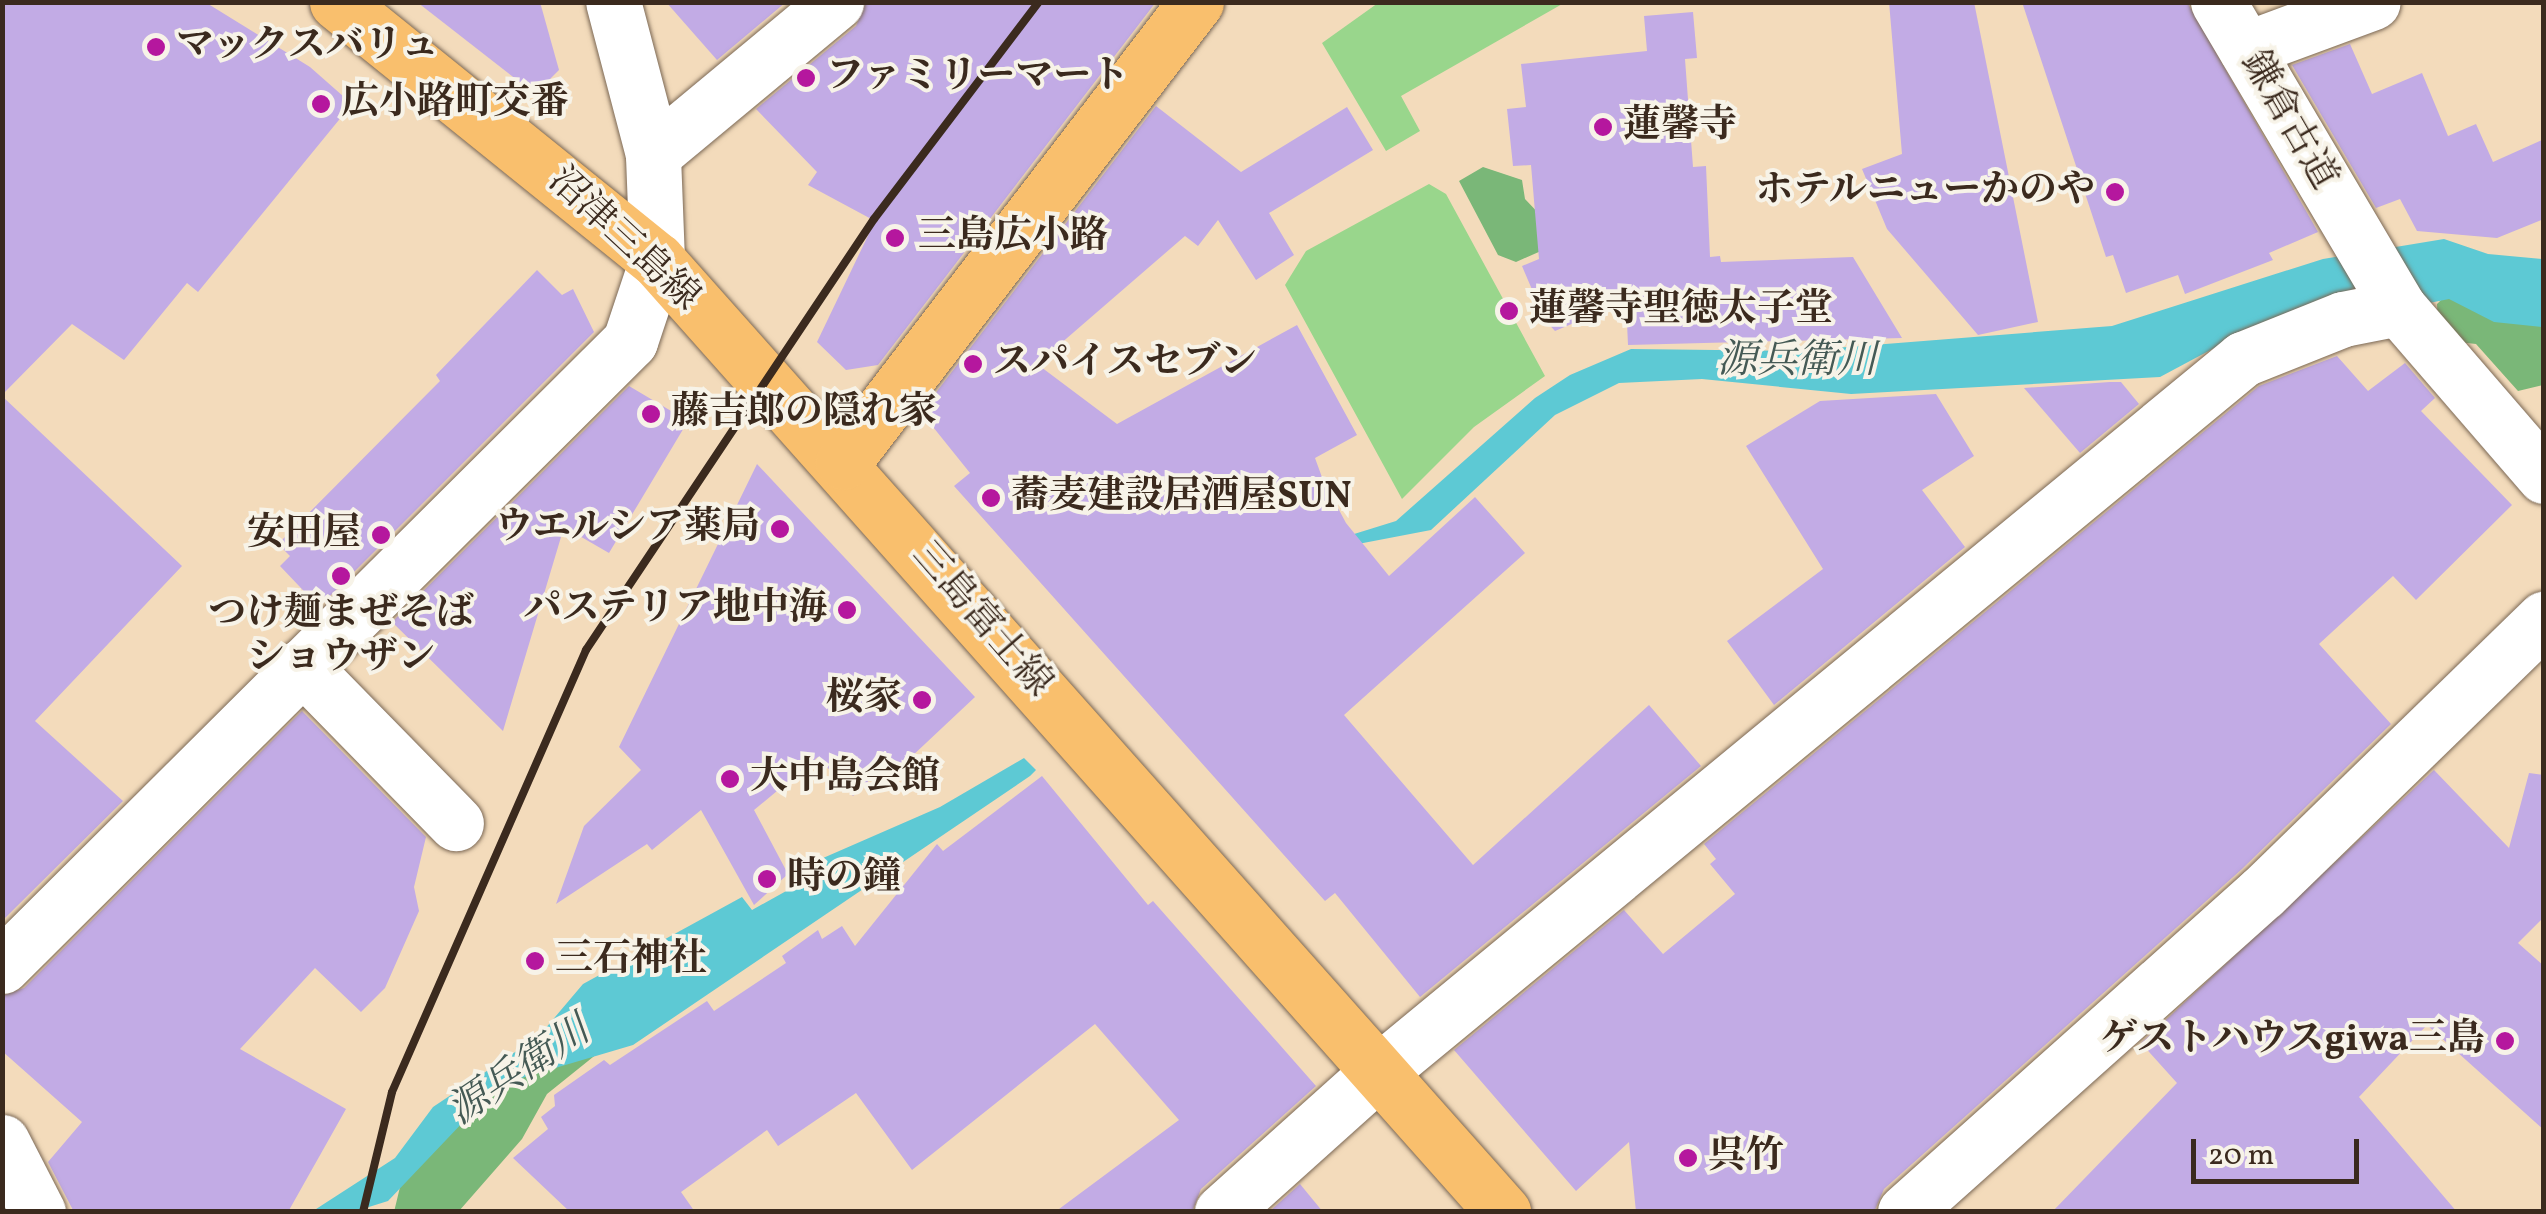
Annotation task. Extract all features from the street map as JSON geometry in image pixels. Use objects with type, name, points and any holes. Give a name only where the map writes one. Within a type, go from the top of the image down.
[{"type":"main road","name":"沼津三島線","points":[[337,2],[657,260],[843,462]]},
{"type":"main road","points":[[843,462],[1196,2]]},
{"type":"main road","name":"三島富士線","points":[[843,462],[1376,1074],[1504,1212]]},
{"type":"street","points":[[2,966],[630,341],[657,260],[653,154],[613,2]]},
{"type":"street","points":[[653,154],[836,2]]},
{"type":"street","name":"鎌倉古道","points":[[2218,2],[2398,307],[2544,476]]},
{"type":"street","points":[[2246,49],[2373,2]]},
{"type":"street","points":[[1222,1212],[1376,1074],[2243,359],[2343,319],[2398,307]]},
{"type":"street","points":[[1906,1212],[2263,892],[2544,619]]},
{"type":"street","points":[[302,666],[456,823]]},
{"type":"street","points":[[2,1142],[38,1212]]},
{"type":"green space","points":[[1378,3],[1564,3],[1401,96],[1420,131],[1386,151],[1322,43]]},
{"type":"green space","points":[[1483,167],[1522,180],[1525,199],[1544,219],[1541,251],[1516,262],[1498,255],[1459,181]]},
{"type":"green space","points":[[1429,184],[1446,194],[1545,376],[1474,427],[1402,499],[1285,285],[1306,251]]},
{"type":"green space","points":[[2444,297],[2543,305],[2543,385],[2518,391],[2476,344],[2449,341],[2438,327],[2437,304]]},
{"type":"green space","points":[[598,1053],[547,1094],[522,1139],[459,1211],[394,1212],[400,1187],[448,1129],[503,1080]]},
{"type":"water","name":"源兵衛川","points":[[2444,239],[2488,254],[2543,259],[2543,327],[2494,322],[2449,299],[2218,346],[2160,377],[1851,394],[1702,379],[1619,383],[1555,415],[1431,530],[1358,544],[1338,539],[1396,521],[1535,398],[1570,375],[1631,349],[1797,351],[2112,326],[2323,259]]},
{"type":"water","name":"源兵衛川","points":[[1024,758],[1036,770],[1030,776],[633,1045],[508,1082],[486,1098],[388,1201],[356,1211],[313,1211],[395,1158],[433,1107],[539,1036],[583,984],[742,897],[752,910],[797,885],[791,872],[940,807]]},
{"type":"building","points":[[2,2],[205,2],[310,67],[352,104],[198,292],[187,283],[124,360],[72,324],[2,395]]},
{"type":"building","points":[[417,2],[540,2],[559,70],[535,94]]},
{"type":"building","points":[[666,2],[786,2],[717,60]]},
{"type":"building","points":[[866,2],[1156,2],[878,365],[846,370],[817,342],[875,221],[808,185],[817,172],[756,109],[856,26]]},
{"type":"building","points":[[1889,2],[1974,2],[2038,322],[1978,335],[1887,229],[1862,169],[1902,154]]},
{"type":"building","points":[[2022,2],[2187,2],[2318,232],[2269,253],[2273,260],[2185,294],[2178,275],[2126,293],[2113,255],[2106,257]]},
{"type":"building","points":[[1693,12],[1697,58],[1685,59],[1693,167],[1706,166],[1710,257],[1720,256],[1721,262],[1853,257],[1902,338],[1628,345],[1626,301],[1555,331],[1545,320],[1522,266],[1539,259],[1531,165],[1513,166],[1507,109],[1526,107],[1521,64],[1647,51],[1644,16]]},
{"type":"building","points":[[2350,44],[2372,94],[2422,73],[2448,136],[2476,124],[2493,162],[2544,139],[2544,219],[2497,238],[2417,231],[2400,199],[2376,208],[2292,65]]},
{"type":"building","points":[[1156,106],[1241,172],[1347,107],[1373,150],[1269,213],[1294,255],[1256,280],[1218,220],[1198,246],[1185,236],[1037,364],[1117,424],[1297,325],[1357,435],[1315,458],[1323,480],[1346,523],[1389,576],[1475,497],[1525,553],[1344,715],[1473,865],[1649,705],[1701,766],[1420,997],[1335,893],[1325,901],[954,486],[970,473],[921,412]]},
{"type":"building","points":[[537,270],[562,295],[573,289],[594,332],[319,607],[280,566],[290,556],[278,544],[440,381],[436,375]]},
{"type":"building","points":[[2337,356],[2368,391],[2405,363],[2435,398],[2421,411],[2512,505],[2416,600],[2393,576],[2319,644],[2391,724],[2242,869],[1884,1189],[1874,1212],[1636,1212],[1629,1142],[1576,1191],[1454,1050],[1624,910],[1663,954],[1735,894],[1710,864],[1716,859],[1704,844],[2259,386]]},
{"type":"building","points":[[2121,382],[2139,404],[2080,453],[2024,388]]},
{"type":"building","points":[[629,386],[688,421],[609,553],[564,527],[503,731],[392,622]]},
{"type":"building","points":[[1936,394],[1974,456],[1922,490],[1965,547],[1774,705],[1727,641],[1823,569],[1746,446],[1820,401]]},
{"type":"building","points":[[2,396],[182,566],[35,721],[123,801],[2,921]]},
{"type":"building","points":[[757,464],[975,697],[893,774],[885,765],[853,796],[818,757],[754,810],[788,874],[754,905],[701,810],[652,850],[647,844],[556,904],[584,826],[641,770],[619,747]]},
{"type":"building","points":[[302,711],[426,837],[414,887],[419,911],[385,988],[361,1012],[315,968],[240,1049],[346,1109],[288,1212],[74,1212],[48,1162],[82,1122],[2,1051],[2,996],[24,988]]},
{"type":"building","points":[[2434,770],[2509,848],[2529,773],[2544,775],[2544,917],[2518,943],[2544,966],[2544,1130],[2427,1025],[2359,1097],[2457,1212],[2052,1212],[2177,1083],[2141,1043]]},
{"type":"building","points":[[1042,776],[1148,905],[1153,901],[1316,1086],[1201,1189],[1192,1212],[1055,1212],[1179,1120],[1095,1024],[912,1170],[856,1093],[778,1146],[767,1130],[681,1192],[695,1212],[570,1212],[513,1158],[548,1129],[541,1117],[555,1106],[554,1095],[604,1060],[610,1065],[707,1001],[714,1011],[786,963],[782,956],[818,930],[822,939],[842,926],[855,946],[937,844],[943,851]]},
{"type":"building","points":[[1300,1184],[1323,1212],[1269,1212]]},
{"type":"railway","points":[[363,1212],[392,1092],[586,650],[874,219],[1039,2]]},
{"type":"place","name":"マックスバリュ","points":[[156,47]]},
{"type":"place","name":"ファミリーマート","points":[[806,78]]},
{"type":"place","name":"広小路町交番","points":[[321,104]]},
{"type":"place","name":"蓮馨寺","points":[[1603,127]]},
{"type":"place","name":"ホテルニューかのや","points":[[2115,192]]},
{"type":"place","name":"三島広小路","points":[[895,238]]},
{"type":"place","name":"蓮馨寺聖徳太子堂","points":[[1509,311]]},
{"type":"place","name":"スパイスセブン","points":[[973,364]]},
{"type":"place","name":"藤吉郎の隠れ家","points":[[651,414]]},
{"type":"place","name":"蕎麦建設居酒屋SUN","points":[[991,498]]},
{"type":"place","name":"ウエルシア薬局","points":[[780,529]]},
{"type":"place","name":"安田屋","points":[[381,535]]},
{"type":"place","name":"つけ麺まぜそば ショウザン","points":[[341,576]]},
{"type":"place","name":"パステリア地中海","points":[[847,610]]},
{"type":"place","name":"桜家","points":[[922,700]]},
{"type":"place","name":"大中島会館","points":[[730,779]]},
{"type":"place","name":"時の鐘","points":[[767,879]]},
{"type":"place","name":"三石神社","points":[[535,961]]},
{"type":"place","name":"ゲストハウスgiwa三島","points":[[2505,1041]]},
{"type":"place","name":"呉竹","points":[[1688,1158]]}]
